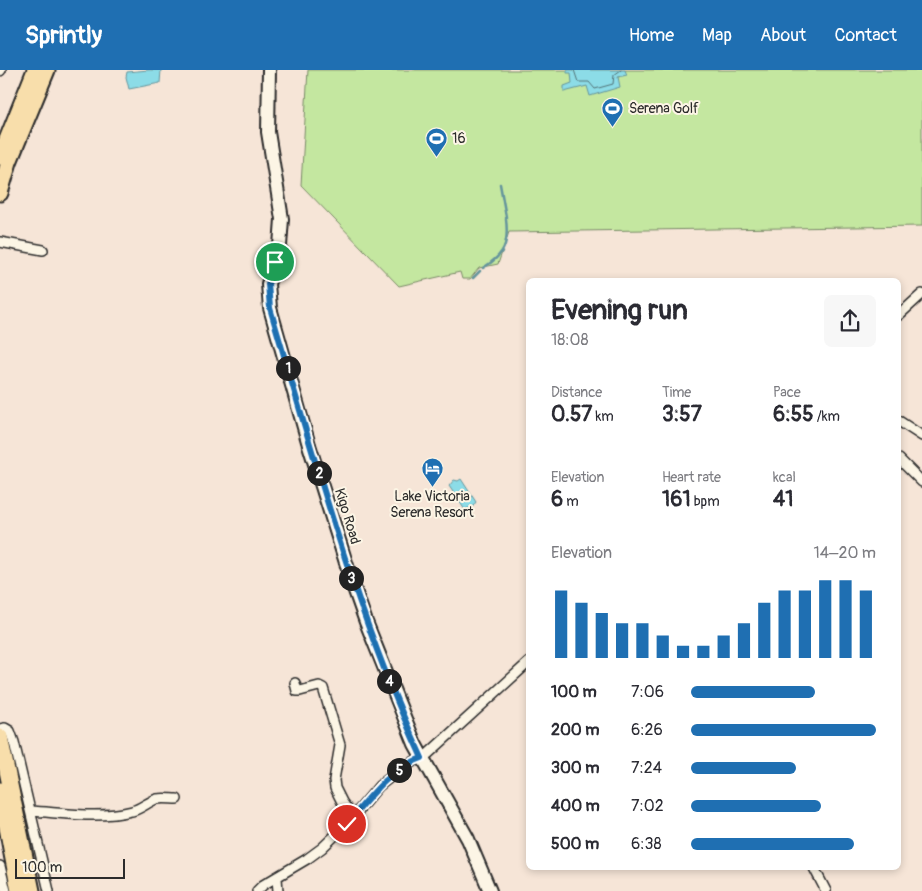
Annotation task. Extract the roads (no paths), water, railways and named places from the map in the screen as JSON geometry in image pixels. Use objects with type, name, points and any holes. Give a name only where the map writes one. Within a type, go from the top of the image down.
[{"type":"highway","points":[[0,156],[35,70]]},
{"type":"highway","points":[[0,193],[9,162],[46,70]]},
{"type":"highway","points":[[0,738],[32,891]]},
{"type":"highway","points":[[0,790],[3,824],[19,891]]},
{"type":"street","name":"Kigo Road","points":[[269,70],[268,132],[282,219],[280,246],[268,284],[270,308],[310,445],[366,622],[422,758],[468,839],[490,891]]},
{"type":"street","points":[[0,242],[43,250]]},
{"type":"street","points":[[901,313],[922,294]]},
{"type":"street","points":[[901,422],[922,436]]},
{"type":"street","points":[[901,461],[922,482]]},
{"type":"street","points":[[257,891],[263,885],[322,848],[353,817],[379,786],[405,766],[422,758],[442,742],[526,665]]},
{"type":"street","points":[[295,683],[297,691],[300,692],[319,686],[323,688],[340,745],[334,780],[335,788],[353,817]]},
{"type":"street","points":[[0,729],[10,730],[14,742],[49,891]]},
{"type":"street","points":[[30,811],[112,814],[133,811],[157,799],[177,799]]},
{"type":"street","points":[[0,866],[6,891]]},
{"type":"street","points":[[815,870],[826,891]]},
{"type":"street","points":[[276,878],[278,891]]},
{"type":"water","points":[[161,70],[160,83],[129,89],[126,77],[127,72]]},
{"type":"water","points":[[567,70],[625,70],[627,75],[618,77],[620,87],[590,96],[587,86],[564,92],[564,86],[572,83],[571,73],[567,73]]},
{"type":"water","points":[[461,479],[476,502],[471,509],[465,510],[449,486],[454,480],[458,481]]},
{"type":"waterway","points":[[500,184],[506,217]]},
{"type":"waterway","points":[[483,268],[496,259],[504,248],[507,236],[506,219]]},
{"type":"waterway","points":[[473,278],[480,271]]},
{"type":"place","name":"Serena Golf","points":[[613,127]]},
{"type":"place","name":"16","points":[[436,157]]},
{"type":"place","name":"Lake Victoria Serena Resort","points":[[432,487]]}]
